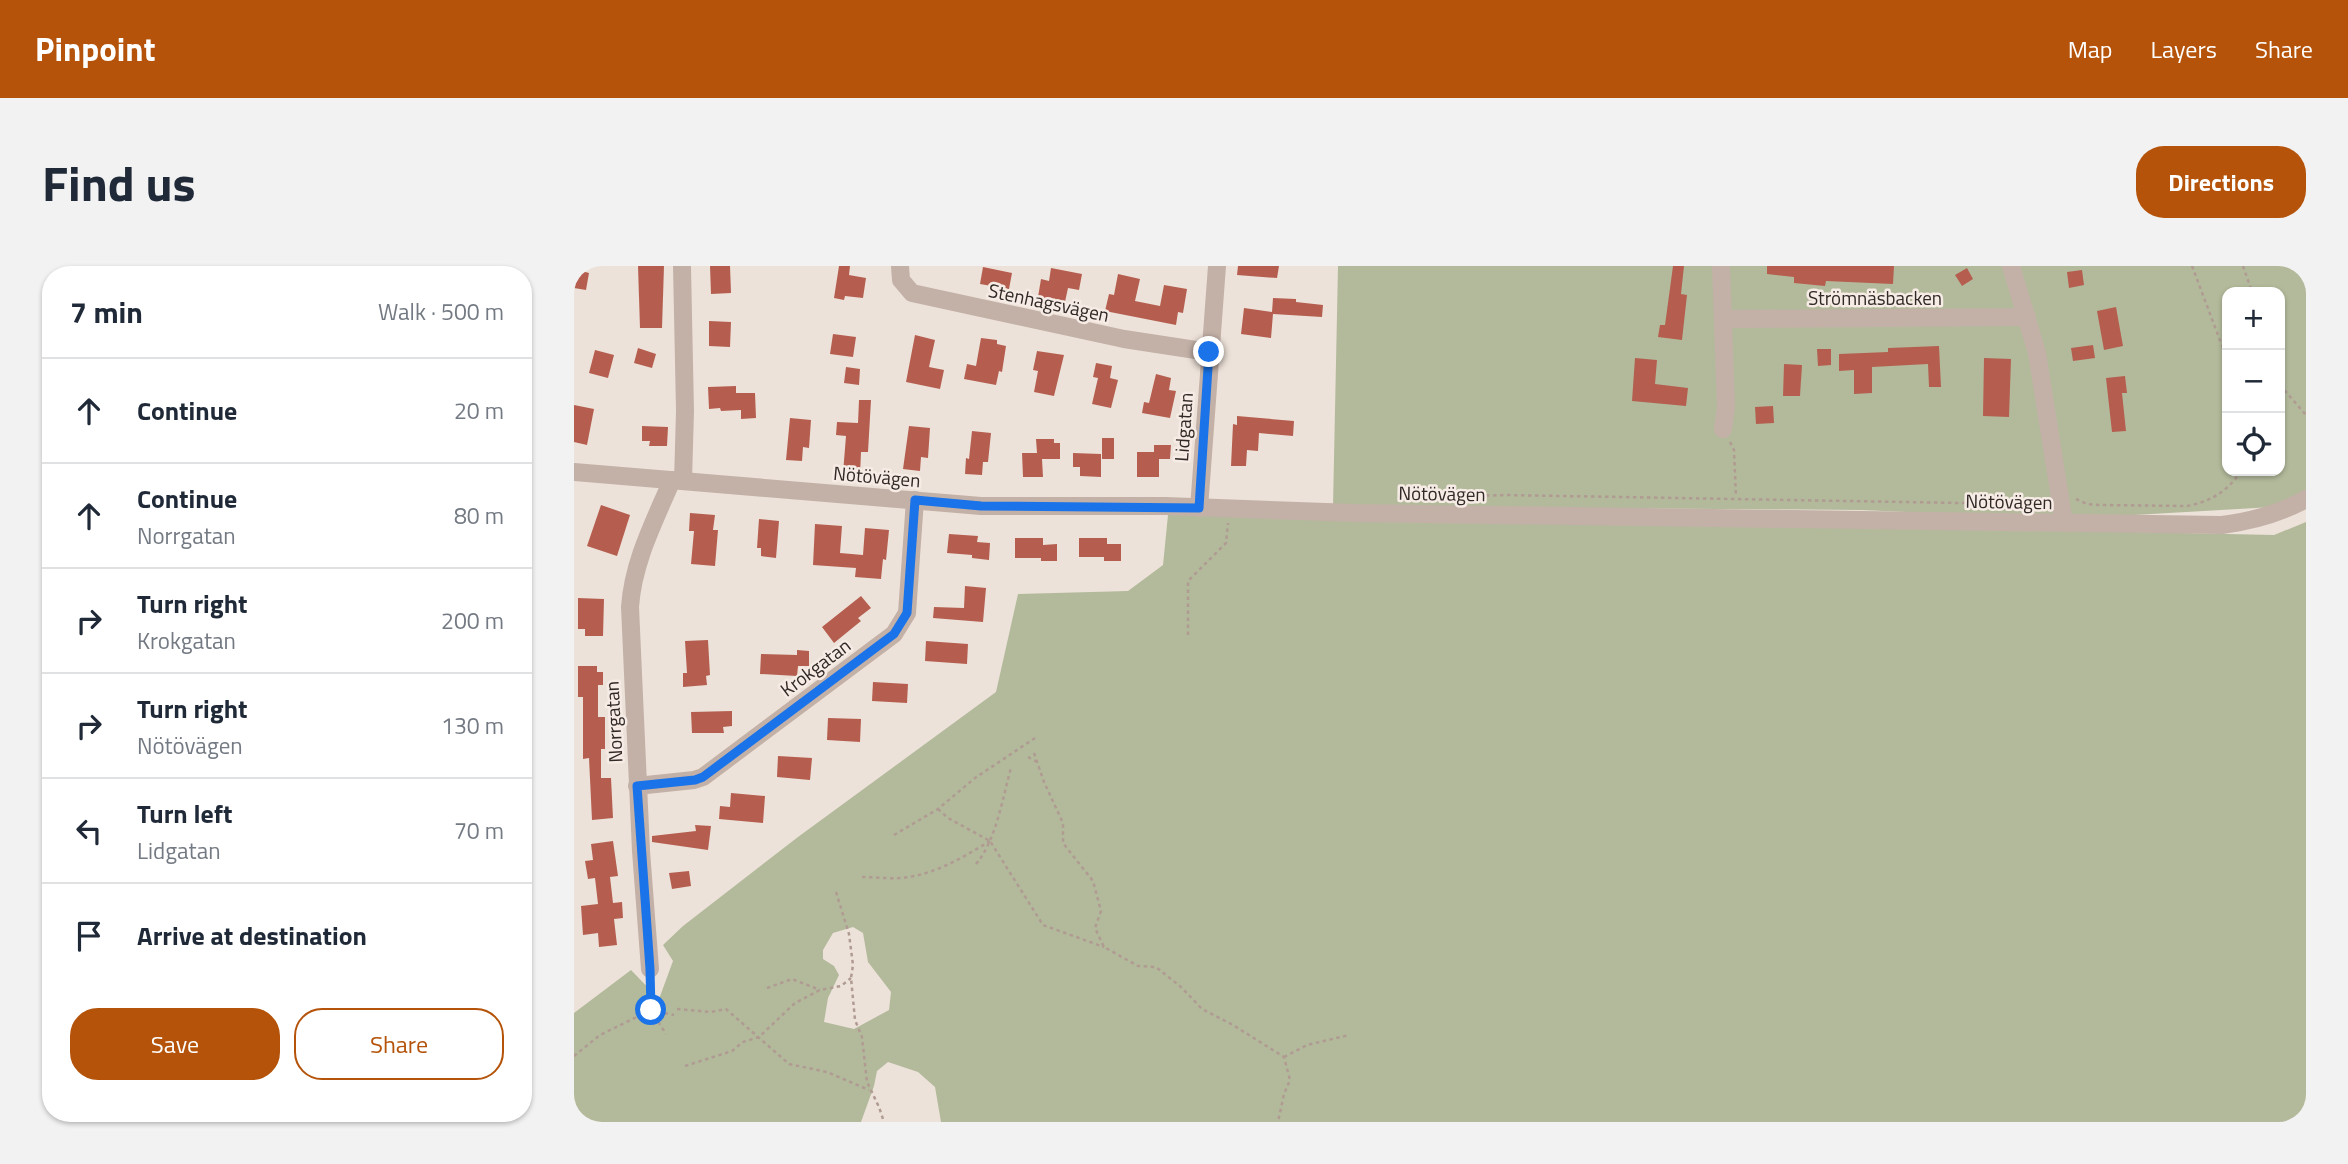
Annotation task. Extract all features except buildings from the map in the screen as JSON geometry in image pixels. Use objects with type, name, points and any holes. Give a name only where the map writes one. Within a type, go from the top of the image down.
[{"type":"street","name":"Norrgatan","points":[[650,969],[630,647],[631,586],[638,559],[678,481],[685,411],[682,266]]},
{"type":"street","name":"Stenhagsvägen","points":[[900,266],[901,280],[912,293],[1124,340],[1209,352]]},
{"type":"street","name":"Lidgatan","points":[[1199,508],[1217,266]]},
{"type":"street","points":[[1720,266],[1726,407],[1723,429]]},
{"type":"street","points":[[2011,266],[2037,354],[2063,523]]},
{"type":"street","name":"Strömnäsbacken","points":[[1723,319],[2027,317]]},
{"type":"street","name":"Nötövägen","points":[[574,472],[981,506],[1354,513],[2222,525],[2257,520],[2306,499]]},
{"type":"street","name":"Krokgatan","points":[[637,786],[703,777],[894,634],[907,613],[915,500]]},
{"type":"path","points":[[2192,266],[2224,350]]},
{"type":"path","points":[[2243,266],[2250,287]]},
{"type":"path","points":[[2285,391],[2306,415]]},
{"type":"path","points":[[1723,429],[1734,450],[1736,498]]},
{"type":"path","points":[[1433,498],[1506,495],[2017,504],[2066,496],[2087,504],[2099,505],[2186,506],[2199,504],[2220,494],[2237,476]]},
{"type":"path","points":[[1188,635],[1188,581],[1226,542],[1229,509]]},
{"type":"path","points":[[894,835],[938,809],[975,778],[1038,736]]},
{"type":"path","points":[[1034,753],[1063,823],[1063,843],[1093,881],[1101,911],[1095,928],[1104,947]]},
{"type":"path","points":[[1028,757],[1038,763]]},
{"type":"path","points":[[976,864],[984,856],[990,841],[1011,768]]},
{"type":"path","points":[[938,809],[948,818],[990,841],[1043,925],[1104,947],[1138,966],[1156,967],[1202,1009],[1284,1057],[1290,1080],[1278,1122]]},
{"type":"path","points":[[862,877],[898,878],[920,875],[960,859],[990,841]]},
{"type":"path","points":[[836,892],[849,934],[855,1020],[862,1037],[870,1090],[884,1122]]},
{"type":"path","points":[[650,969],[651,1010],[666,1034]]},
{"type":"path","points":[[685,1066],[732,1051],[743,1042],[759,1037],[795,1003],[820,990],[841,986],[851,978]]},
{"type":"path","points":[[767,988],[792,979],[820,990]]},
{"type":"path","points":[[677,1009],[711,1012],[726,1009],[789,1064],[827,1072],[870,1090]]},
{"type":"path","points":[[574,1056],[600,1035],[651,1010],[674,1015]]},
{"type":"path","points":[[1284,1057],[1307,1045],[1349,1035]]},
{"type":"green space","points":[[1338,266],[2306,266],[2306,494],[2273,507],[2065,519],[1861,510],[1333,506]]},
{"type":"green space","points":[[1169,505],[1353,515],[2274,535],[2306,522],[2306,1122],[941,1122],[935,1087],[918,1072],[888,1062],[877,1071],[861,1122],[580,1122],[574,1115],[574,1013],[631,970],[659,999],[673,961],[663,945],[683,926],[798,837],[996,692],[1018,594],[1128,591],[1163,565]],"holes":[[[853,927],[863,933],[868,962],[891,992],[889,1010],[854,1029],[824,1022],[828,998],[839,975],[834,966],[823,959],[823,950],[833,933]]]},
{"type":"route","points":[[651,1010],[637,786],[695,780],[710,773],[894,634],[907,613],[915,500],[1048,508],[1199,508],[1209,352]]}]
